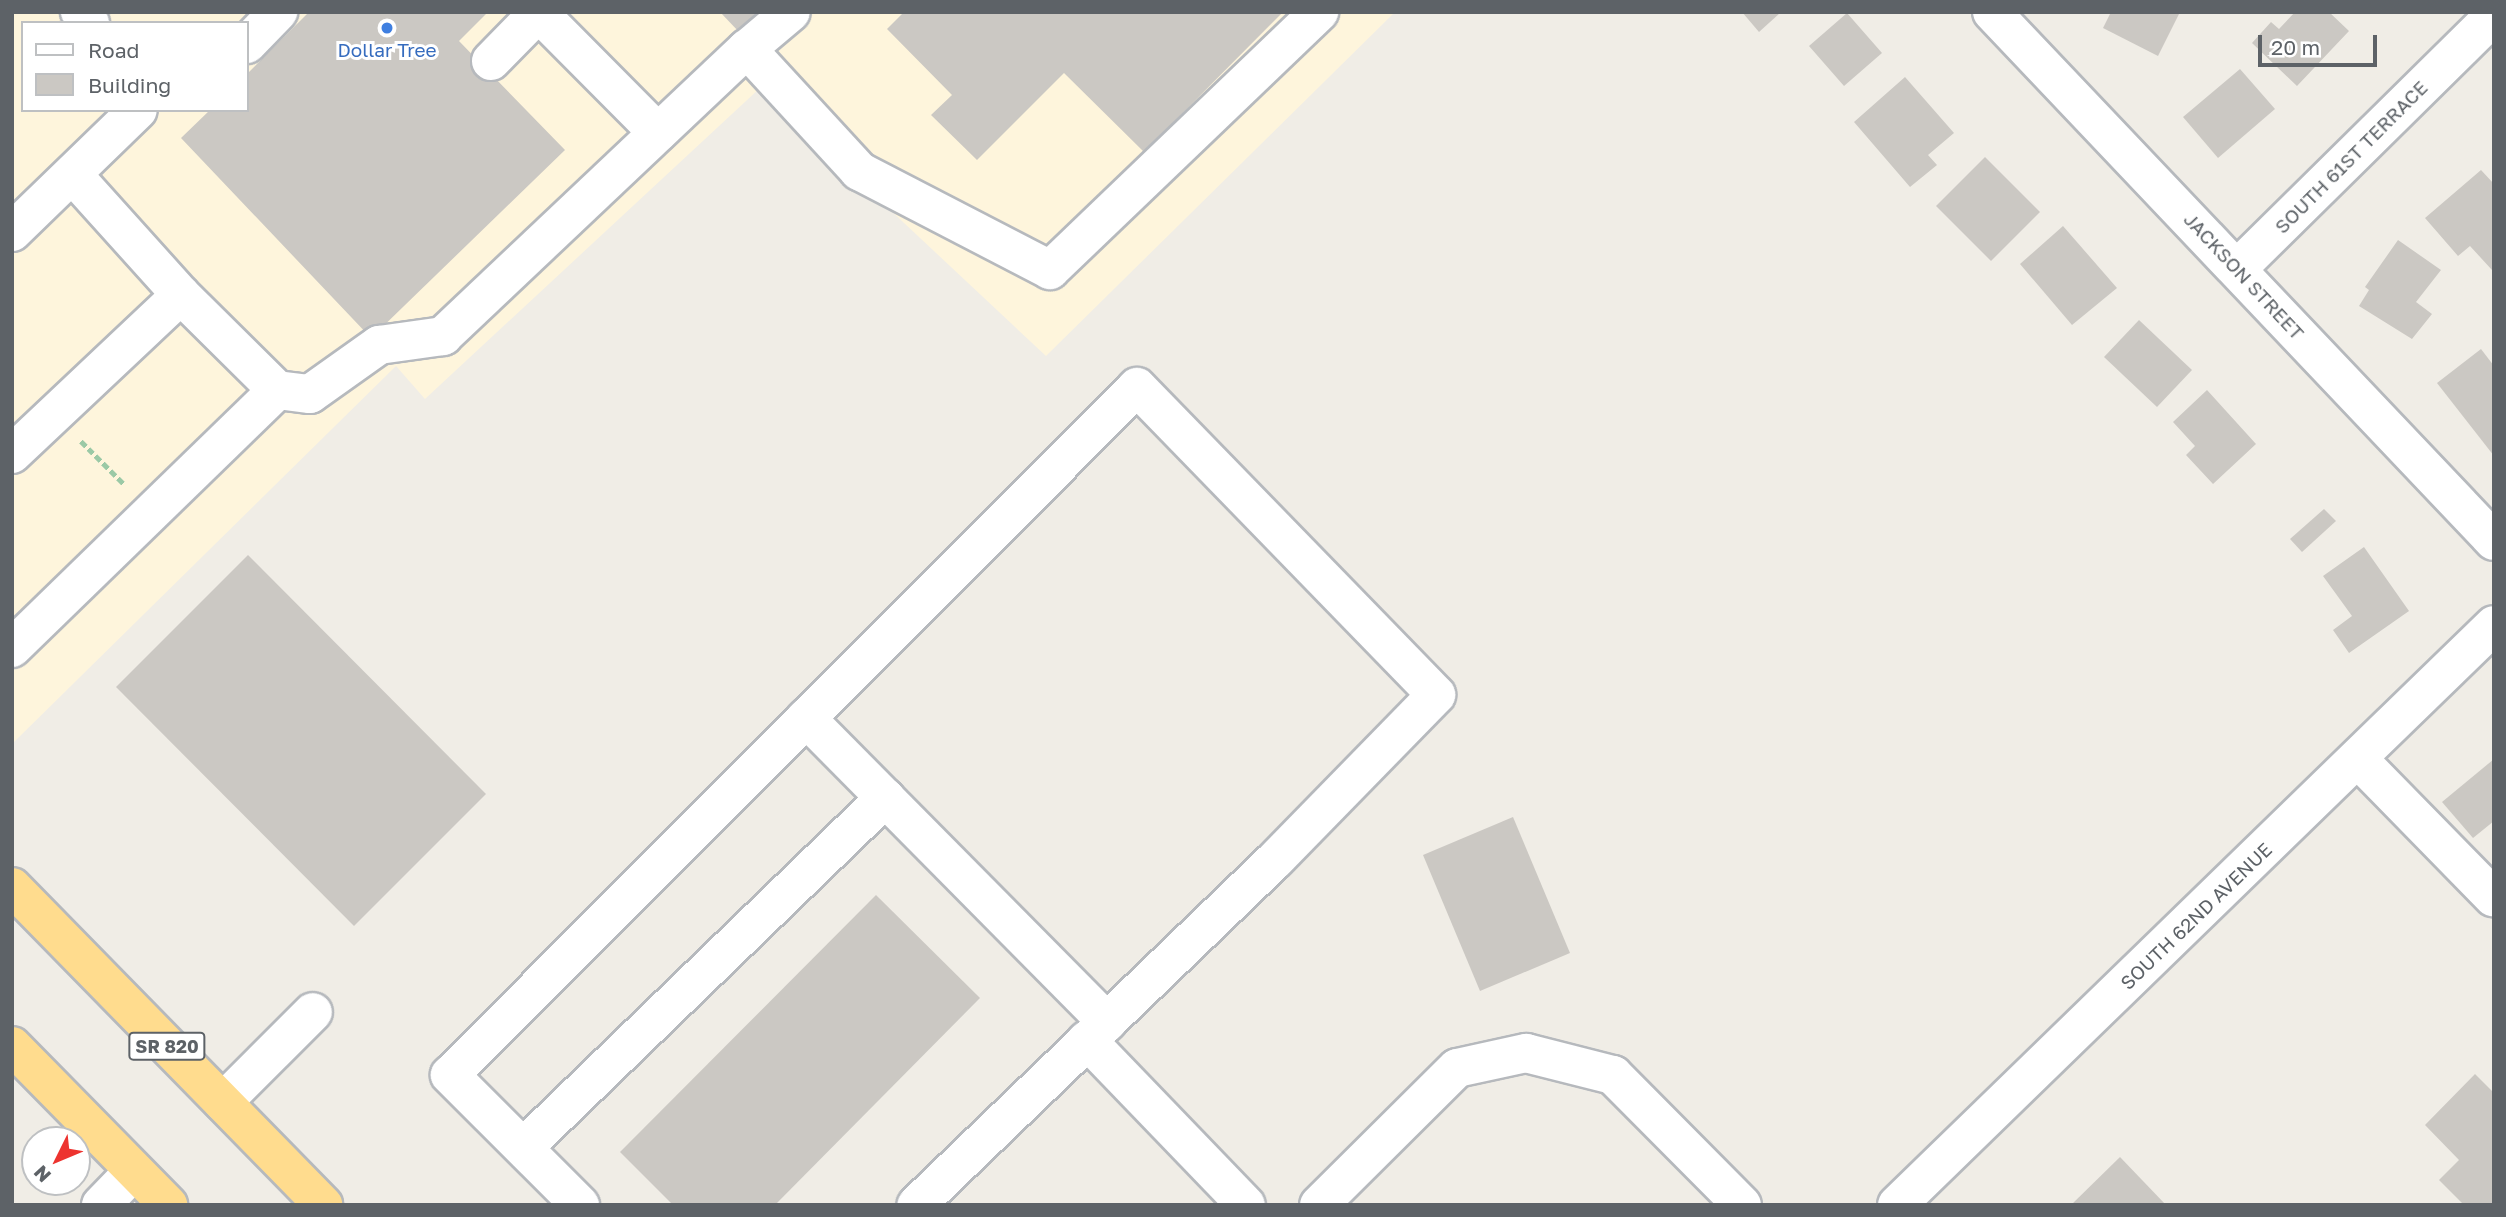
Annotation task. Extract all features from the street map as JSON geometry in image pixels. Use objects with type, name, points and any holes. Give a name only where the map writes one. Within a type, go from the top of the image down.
[{"type":"highway","name":"SR 820","points":[[12,887],[323,1205]]},
{"type":"highway","points":[[12,1046],[168,1205]]},
{"type":"street","points":[[248,43],[278,12]]},
{"type":"street","points":[[73,175],[181,295],[277,390],[310,394],[379,345],[443,336],[747,49],[791,12]]},
{"type":"street","points":[[747,49],[859,171],[1050,270],[1319,12]]},
{"type":"street","name":"JACKSON STREET","points":[[1992,12],[2494,541]]},
{"type":"street","points":[[491,61],[538,13],[657,133]]},
{"type":"street","name":"SOUTH 61ST TERRACE","points":[[2238,269],[2494,16]]},
{"type":"street","points":[[13,229],[73,175],[136,112]]},
{"type":"street","points":[[12,454],[181,295]]},
{"type":"street","points":[[580,1205],[450,1076],[1137,387],[1436,695],[917,1205]]},
{"type":"street","points":[[16,637],[152,512],[277,390]]},
{"type":"street","name":"SOUTH 62ND AVENUE","points":[[1902,1203],[2494,625]]},
{"type":"street","points":[[806,718],[885,798],[1097,1031],[1246,1205]]},
{"type":"street","points":[[2358,759],[2494,898]]},
{"type":"street","points":[[523,1148],[885,798]]},
{"type":"street","points":[[223,1102],[313,1012]]},
{"type":"street","points":[[1319,1205],[1457,1069],[1526,1053],[1613,1075],[1742,1205]]},
{"type":"street","points":[[101,1205],[135,1171]]},
{"type":"path","points":[[54,414],[152,512]]},
{"type":"shaded area","points":[[12,12],[1395,12],[1046,356],[760,88],[425,399],[396,366],[12,744]]},
{"type":"building","points":[[309,12],[488,12],[459,41],[565,150],[371,338],[181,138],[208,112],[248,112],[248,73]]},
{"type":"building","points":[[720,12],[761,12],[740,33]]},
{"type":"building","points":[[904,12],[1283,12],[1144,152],[1064,73],[977,160],[931,115],[952,95],[887,29]]},
{"type":"building","points":[[1742,12],[1781,12],[1759,32]]},
{"type":"building","points":[[2111,12],[2180,12],[2158,56],[2103,28]]},
{"type":"building","points":[[2295,12],[2329,12],[2349,31],[2297,86],[2252,43],[2271,22],[2279,29]]},
{"type":"building","points":[[1847,13],[1882,53],[1844,86],[1809,46]]},
{"type":"building","points":[[2240,69],[2275,109],[2218,158],[2183,117]]},
{"type":"building","points":[[1905,77],[1954,133],[1928,155],[1937,165],[1910,187],[1854,122]]},
{"type":"building","points":[[1985,157],[2040,212],[1991,261],[1936,206]]},
{"type":"building","points":[[2481,170],[2494,184],[2492,270],[2470,246],[2458,256],[2425,218]]},
{"type":"building","points":[[2063,226],[2117,288],[2072,325],[2020,264]]},
{"type":"building","points":[[2398,240],[2441,270],[2416,302],[2432,314],[2412,339],[2359,306],[2369,290],[2365,287]]},
{"type":"building","points":[[2139,320],[2192,370],[2157,407],[2104,357]]},
{"type":"building","points":[[2481,349],[2494,366],[2494,456],[2437,383]]},
{"type":"building","points":[[2207,390],[2256,444],[2213,484],[2186,455],[2195,446],[2173,422]]},
{"type":"building","points":[[2324,509],[2336,521],[2302,552],[2290,539]]},
{"type":"building","points":[[2364,547],[2409,611],[2349,653],[2333,630],[2352,616],[2323,576]]},
{"type":"building","points":[[248,555],[486,794],[354,926],[116,687]]},
{"type":"building","points":[[2494,759],[2494,821],[2473,838],[2442,802]]},
{"type":"building","points":[[1513,817],[1570,953],[1480,991],[1423,855]]},
{"type":"building","points":[[876,895],[980,998],[775,1205],[673,1205],[620,1152]]},
{"type":"building","points":[[2475,1074],[2494,1093],[2494,1205],[2464,1205],[2439,1180],[2459,1160],[2425,1125]]},
{"type":"building","points":[[2120,1157],[2166,1205],[2071,1205]]},
{"type":"place","name":"Dollar Tree","points":[[387,28]]}]
